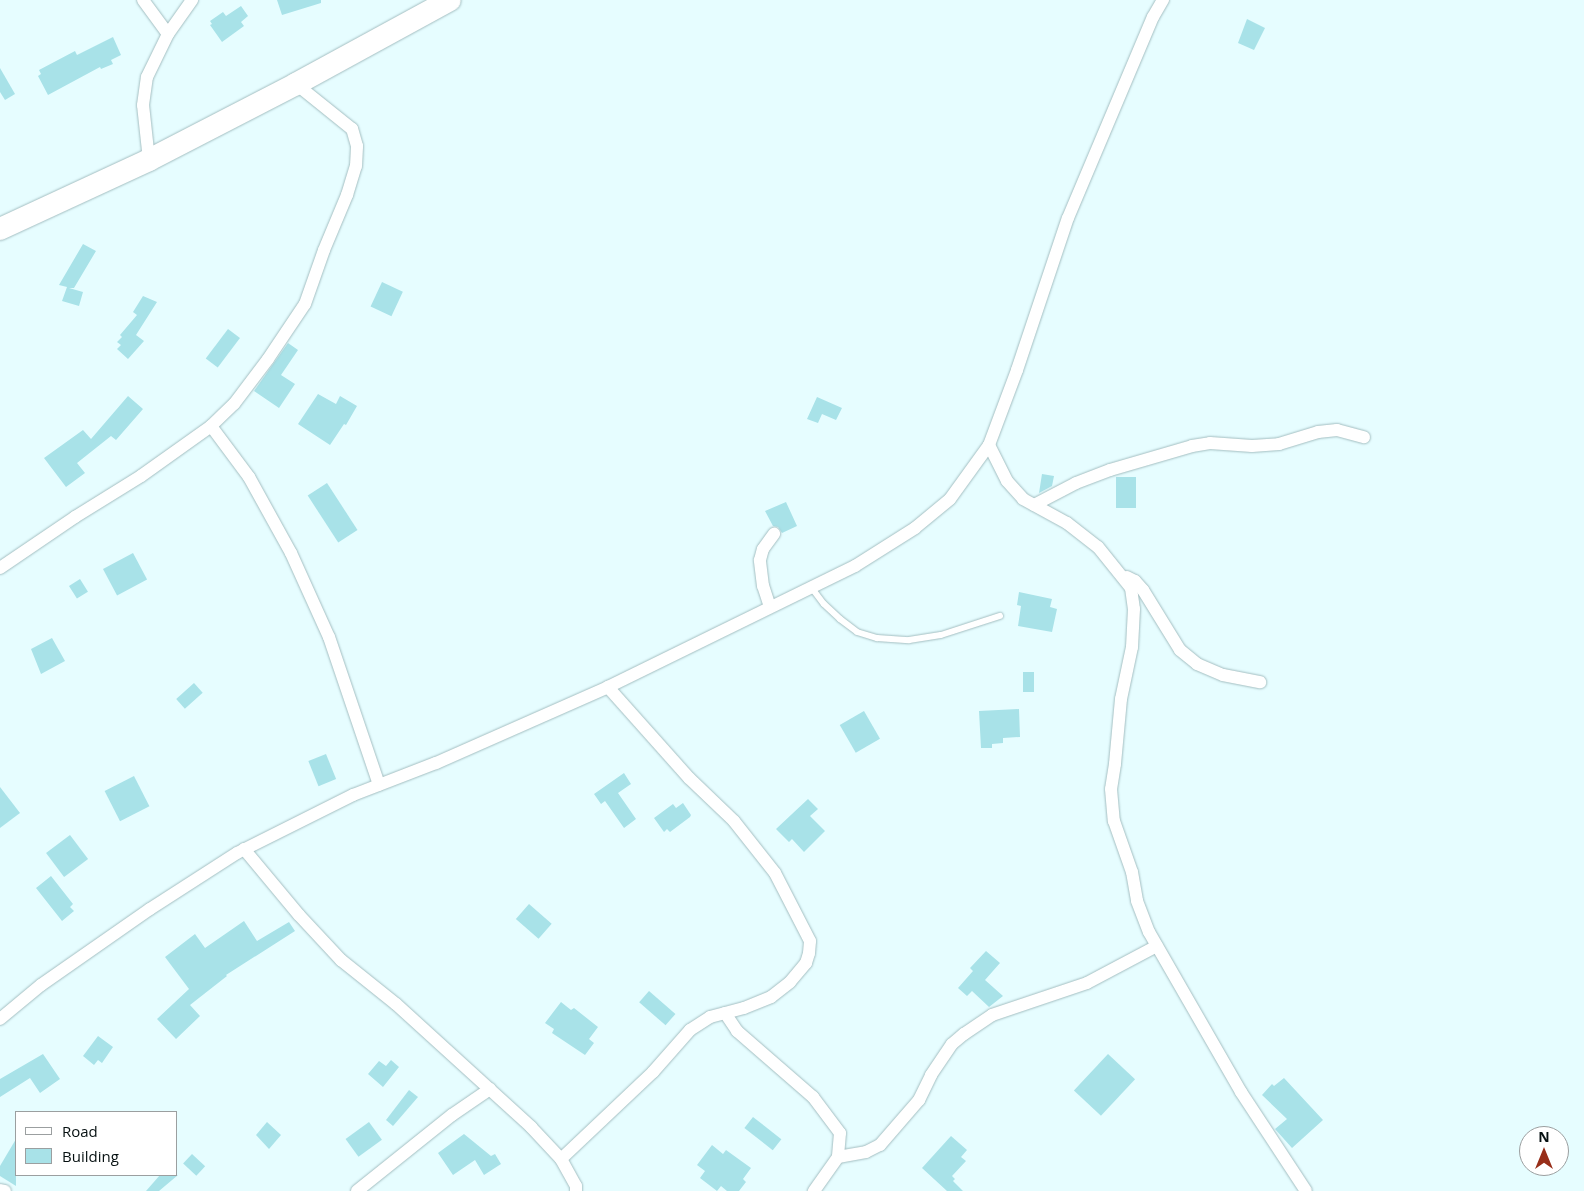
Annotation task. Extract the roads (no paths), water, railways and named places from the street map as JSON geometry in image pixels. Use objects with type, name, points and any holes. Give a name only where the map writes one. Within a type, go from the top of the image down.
[{"type":"highway","points":[[0,229],[148,160],[296,84],[450,0]]},
{"type":"street","points":[[143,0],[168,34]]},
{"type":"street","points":[[148,160],[143,105],[147,77],[168,34],[192,0]]},
{"type":"street","points":[[0,1019],[41,985],[150,909],[244,849],[353,795],[480,744],[608,687],[855,566],[915,528],[950,499],[989,445],[1017,370],[1068,218],[1153,17],[1164,0]]},
{"type":"street","points":[[0,568],[75,517],[142,476],[211,426],[245,389],[305,304],[324,250],[347,195],[356,166],[357,146],[352,130],[296,84]]},
{"type":"street","points":[[211,426],[249,477],[291,553],[329,637],[379,785]]},
{"type":"street","points":[[1034,505],[1076,483],[1110,470],[1201,444],[1227,443],[1252,446],[1279,444],[1318,432],[1337,430],[1364,436]]},
{"type":"street","points":[[989,445],[1007,481],[1023,499],[1067,523],[1098,547],[1131,588],[1134,622],[1132,647],[1121,699],[1111,803],[1114,821],[1132,872],[1137,901],[1157,946],[1241,1092],[1306,1191]]},
{"type":"street","points":[[770,607],[762,586],[760,560],[763,549],[774,534]]},
{"type":"street","points":[[1119,572],[1135,581],[1180,650],[1197,664],[1223,675],[1260,682]]},
{"type":"street","points":[[561,1159],[653,1072],[690,1030],[710,1017],[744,1008],[771,996],[790,982],[806,963],[810,941],[775,873],[734,821],[690,778],[608,687]]},
{"type":"street","points":[[244,849],[299,915],[341,960],[396,1004],[490,1089],[561,1159],[576,1186],[576,1191]]},
{"type":"street","points":[[838,1157],[866,1152],[880,1145],[919,1100],[931,1075],[952,1044],[992,1015],[1087,983],[1157,946]]},
{"type":"street","points":[[725,1013],[738,1031],[813,1097],[840,1132],[838,1157],[814,1191]]},
{"type":"street","points":[[357,1191],[452,1115],[490,1089]]},
{"type":"street","points":[[0,1190],[5,1191]]},
{"type":"lane","points":[[811,587],[824,604],[857,632],[877,638],[909,640],[941,635],[1000,616]]}]
